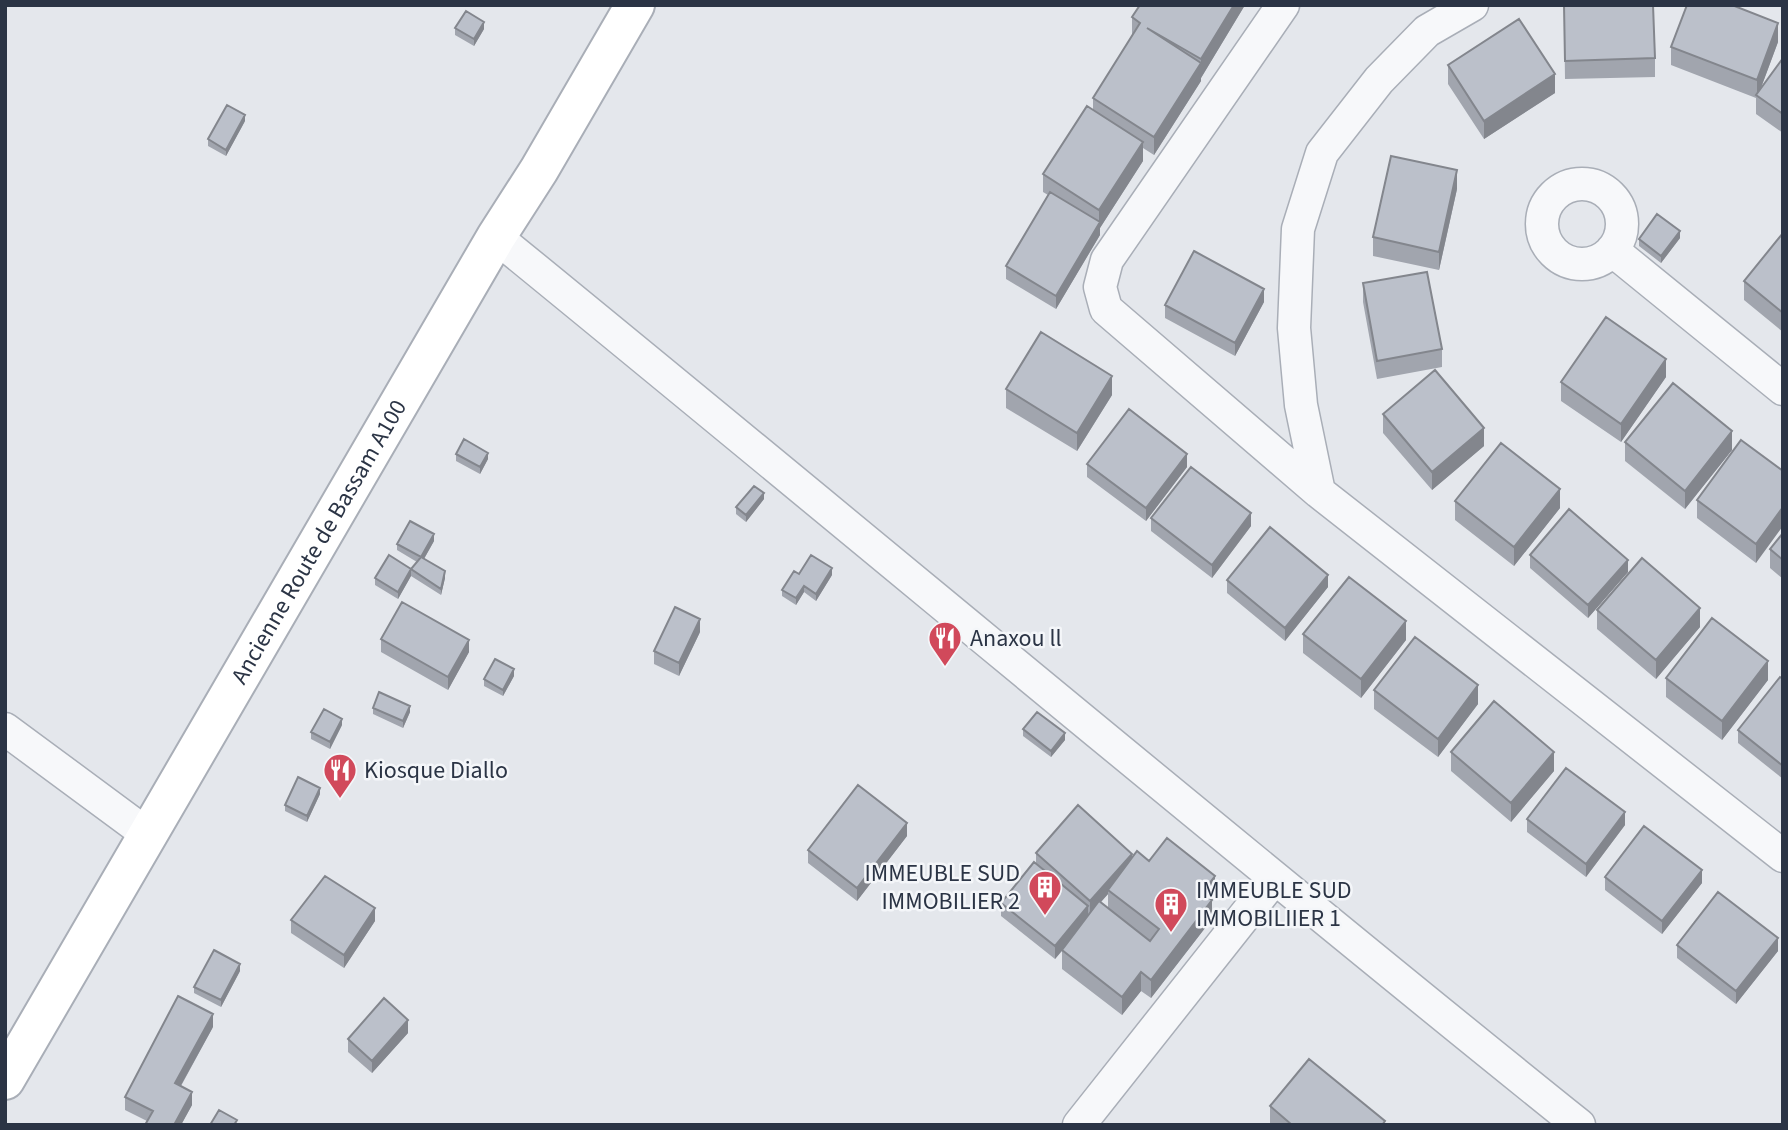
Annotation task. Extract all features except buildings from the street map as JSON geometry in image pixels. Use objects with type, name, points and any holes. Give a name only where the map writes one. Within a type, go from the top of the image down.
[{"type":"main road","name":"Ancienne Route de Bassam A100","points":[[5,1080],[496,237],[635,5]]},
{"type":"street","points":[[1283,5],[1107,260],[1100,288],[1106,309],[1319,492],[1783,856]]},
{"type":"street","points":[[1319,492],[1301,405],[1294,328],[1298,229],[1322,153],[1379,80],[1427,31],[1472,5]]},
{"type":"street","points":[[496,237],[909,574],[1273,880],[1579,1125]]},
{"type":"street","points":[[1612,250],[1783,389]]},
{"type":"street","points":[[5,729],[147,834]]},
{"type":"street","points":[[1079,1125],[1273,880]]},
{"type":"place","name":"Anaxou ll","points":[[945,668]]},
{"type":"place","name":"Kiosque Diallo","points":[[340,800]]},
{"type":"place","name":"IMMEUBLE SUD IMMOBILIER 2","points":[[1045,917]]},
{"type":"place","name":"IMMEUBLE SUD IMMOBILIIER 1","points":[[1171,934]]}]
